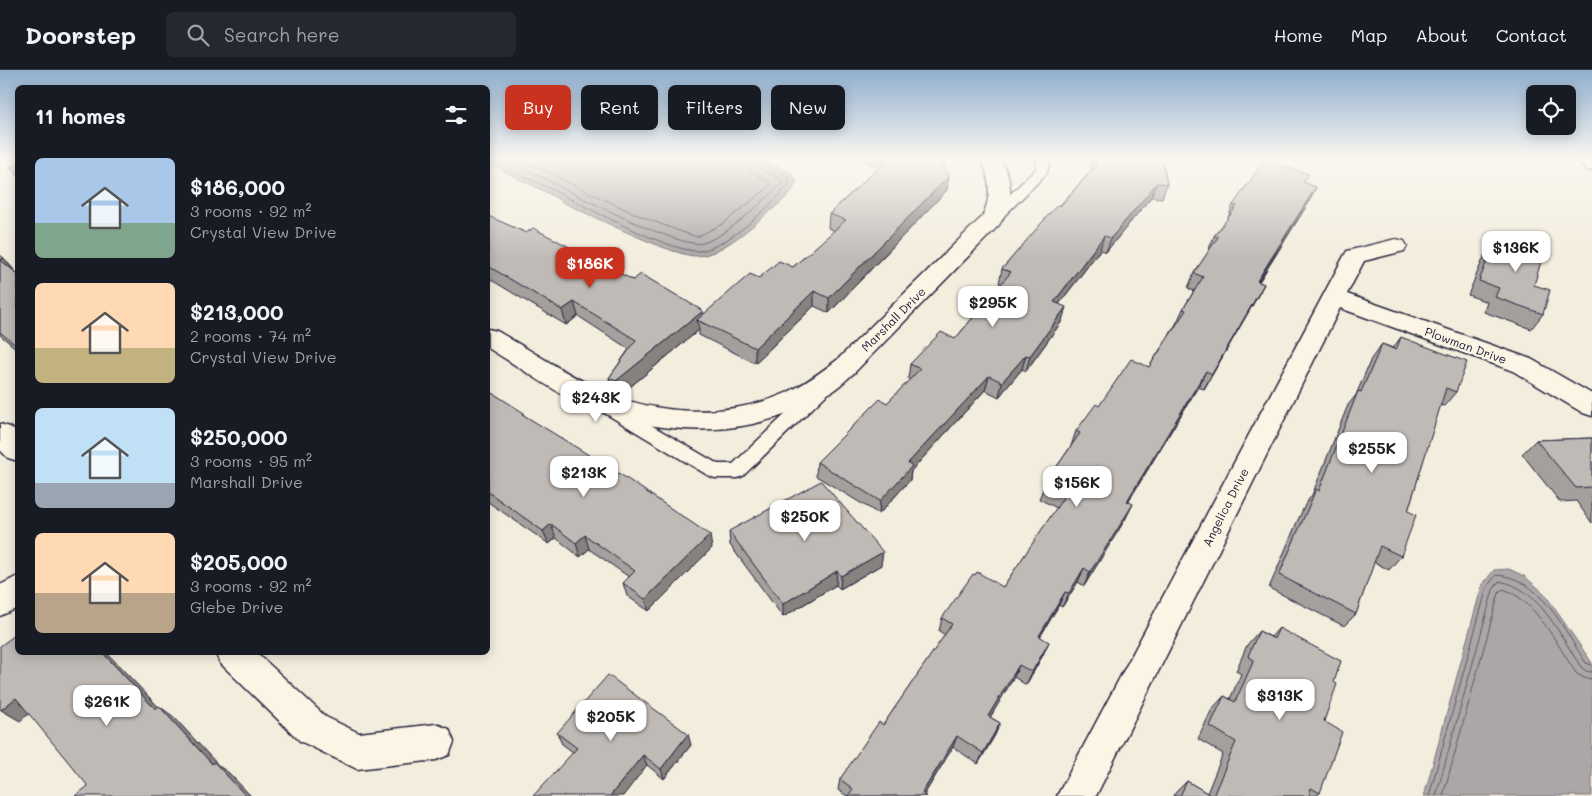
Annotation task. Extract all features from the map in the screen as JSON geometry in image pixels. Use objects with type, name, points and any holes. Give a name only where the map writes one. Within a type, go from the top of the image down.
[{"type":"street","name":"Marshall Drive","points":[[490,339],[603,404],[649,417],[675,420],[727,419],[758,412],[798,398],[822,385],[846,366],[991,220],[998,209],[1001,192]]},
{"type":"street","name":"Angelica Drive","points":[[1076,796],[1354,256],[1396,246]]},
{"type":"street","name":"Plowman Drive","points":[[1333,297],[1522,365],[1592,406]]},
{"type":"street","points":[[0,434],[15,447]]},
{"type":"street","points":[[0,602],[15,592]]},
{"type":"street","points":[[235,655],[313,729],[357,751],[436,742]]},
{"type":"lane","points":[[991,220],[1020,192]]},
{"type":"lane","points":[[588,396],[714,471],[737,471],[846,366]]},
{"type":"water","points":[[546,192],[790,192],[741,235],[724,247],[706,255],[698,256],[687,255],[652,243],[564,203]]},
{"type":"water","points":[[1509,569],[1524,576],[1544,593],[1592,663],[1592,796],[1424,796],[1482,585],[1494,570]]},
{"type":"building","points":[[853,192],[933,192],[829,298],[814,291],[755,348],[697,320],[750,274],[759,278],[779,261],[793,267],[846,220],[829,214]]},
{"type":"building","points":[[1073,192],[1150,192],[1111,238],[1104,236],[1054,302],[1066,307],[1030,356],[1026,355],[1002,382],[989,376],[908,463],[912,466],[880,501],[817,462],[880,399],[887,403],[920,369],[910,364],[941,332],[955,339],[1011,272],[1002,269],[1057,205],[1060,206]]},
{"type":"building","points":[[1242,192],[1313,192],[1257,281],[1264,284],[1212,374],[1206,371],[1127,501],[1133,504],[1117,530],[1090,572],[1084,568],[1069,593],[1065,592],[1039,636],[1049,642],[1032,672],[1019,665],[988,716],[1000,723],[983,753],[957,736],[922,793],[926,796],[848,796],[853,789],[840,779],[879,722],[883,725],[952,624],[942,618],[973,574],[975,575],[977,572],[1003,587],[1065,495],[1045,484],[1080,433],[1076,431],[1096,404],[1099,406],[1131,359],[1149,367],[1186,310],[1183,309],[1203,277],[1194,273],[1218,237],[1214,236],[1237,206],[1233,205]]},
{"type":"building","points":[[490,217],[526,233],[533,228],[633,280],[641,274],[703,311],[616,381],[609,378],[636,340],[574,302],[562,310],[490,267]]},
{"type":"building","points":[[1498,233],[1545,248],[1534,285],[1550,290],[1543,314],[1495,297],[1499,288],[1479,281]]},
{"type":"building","points":[[0,260],[15,272],[15,344],[0,332]]},
{"type":"building","points":[[1401,337],[1467,362],[1456,392],[1446,388],[1408,511],[1416,515],[1401,556],[1380,546],[1356,614],[1279,575],[1316,489],[1319,491],[1358,391],[1361,392],[1382,344],[1396,350]]},
{"type":"building","points":[[490,391],[524,413],[522,414],[623,476],[710,535],[645,599],[623,583],[635,571],[585,535],[576,543],[551,524],[543,531],[490,493]]},
{"type":"building","points":[[1592,438],[1592,488],[1576,488],[1536,440]]},
{"type":"building","points":[[821,481],[883,552],[841,576],[837,571],[783,604],[729,531]]},
{"type":"building","points":[[1279,628],[1341,661],[1334,682],[1337,684],[1324,721],[1342,732],[1320,793],[1311,788],[1309,796],[1213,796],[1236,742],[1210,726],[1224,696],[1235,702],[1254,660],[1248,656],[1259,631],[1274,639]]},
{"type":"building","points":[[15,635],[15,655],[105,655],[155,709],[159,706],[212,764],[214,762],[246,796],[75,796],[88,786],[16,698],[0,709],[0,646]]},
{"type":"building","points":[[608,675],[688,734],[661,769],[643,755],[610,796],[533,796],[577,748],[557,733]]},
{"type":"building","points":[[1187,781],[1212,796],[1180,796]]}]
